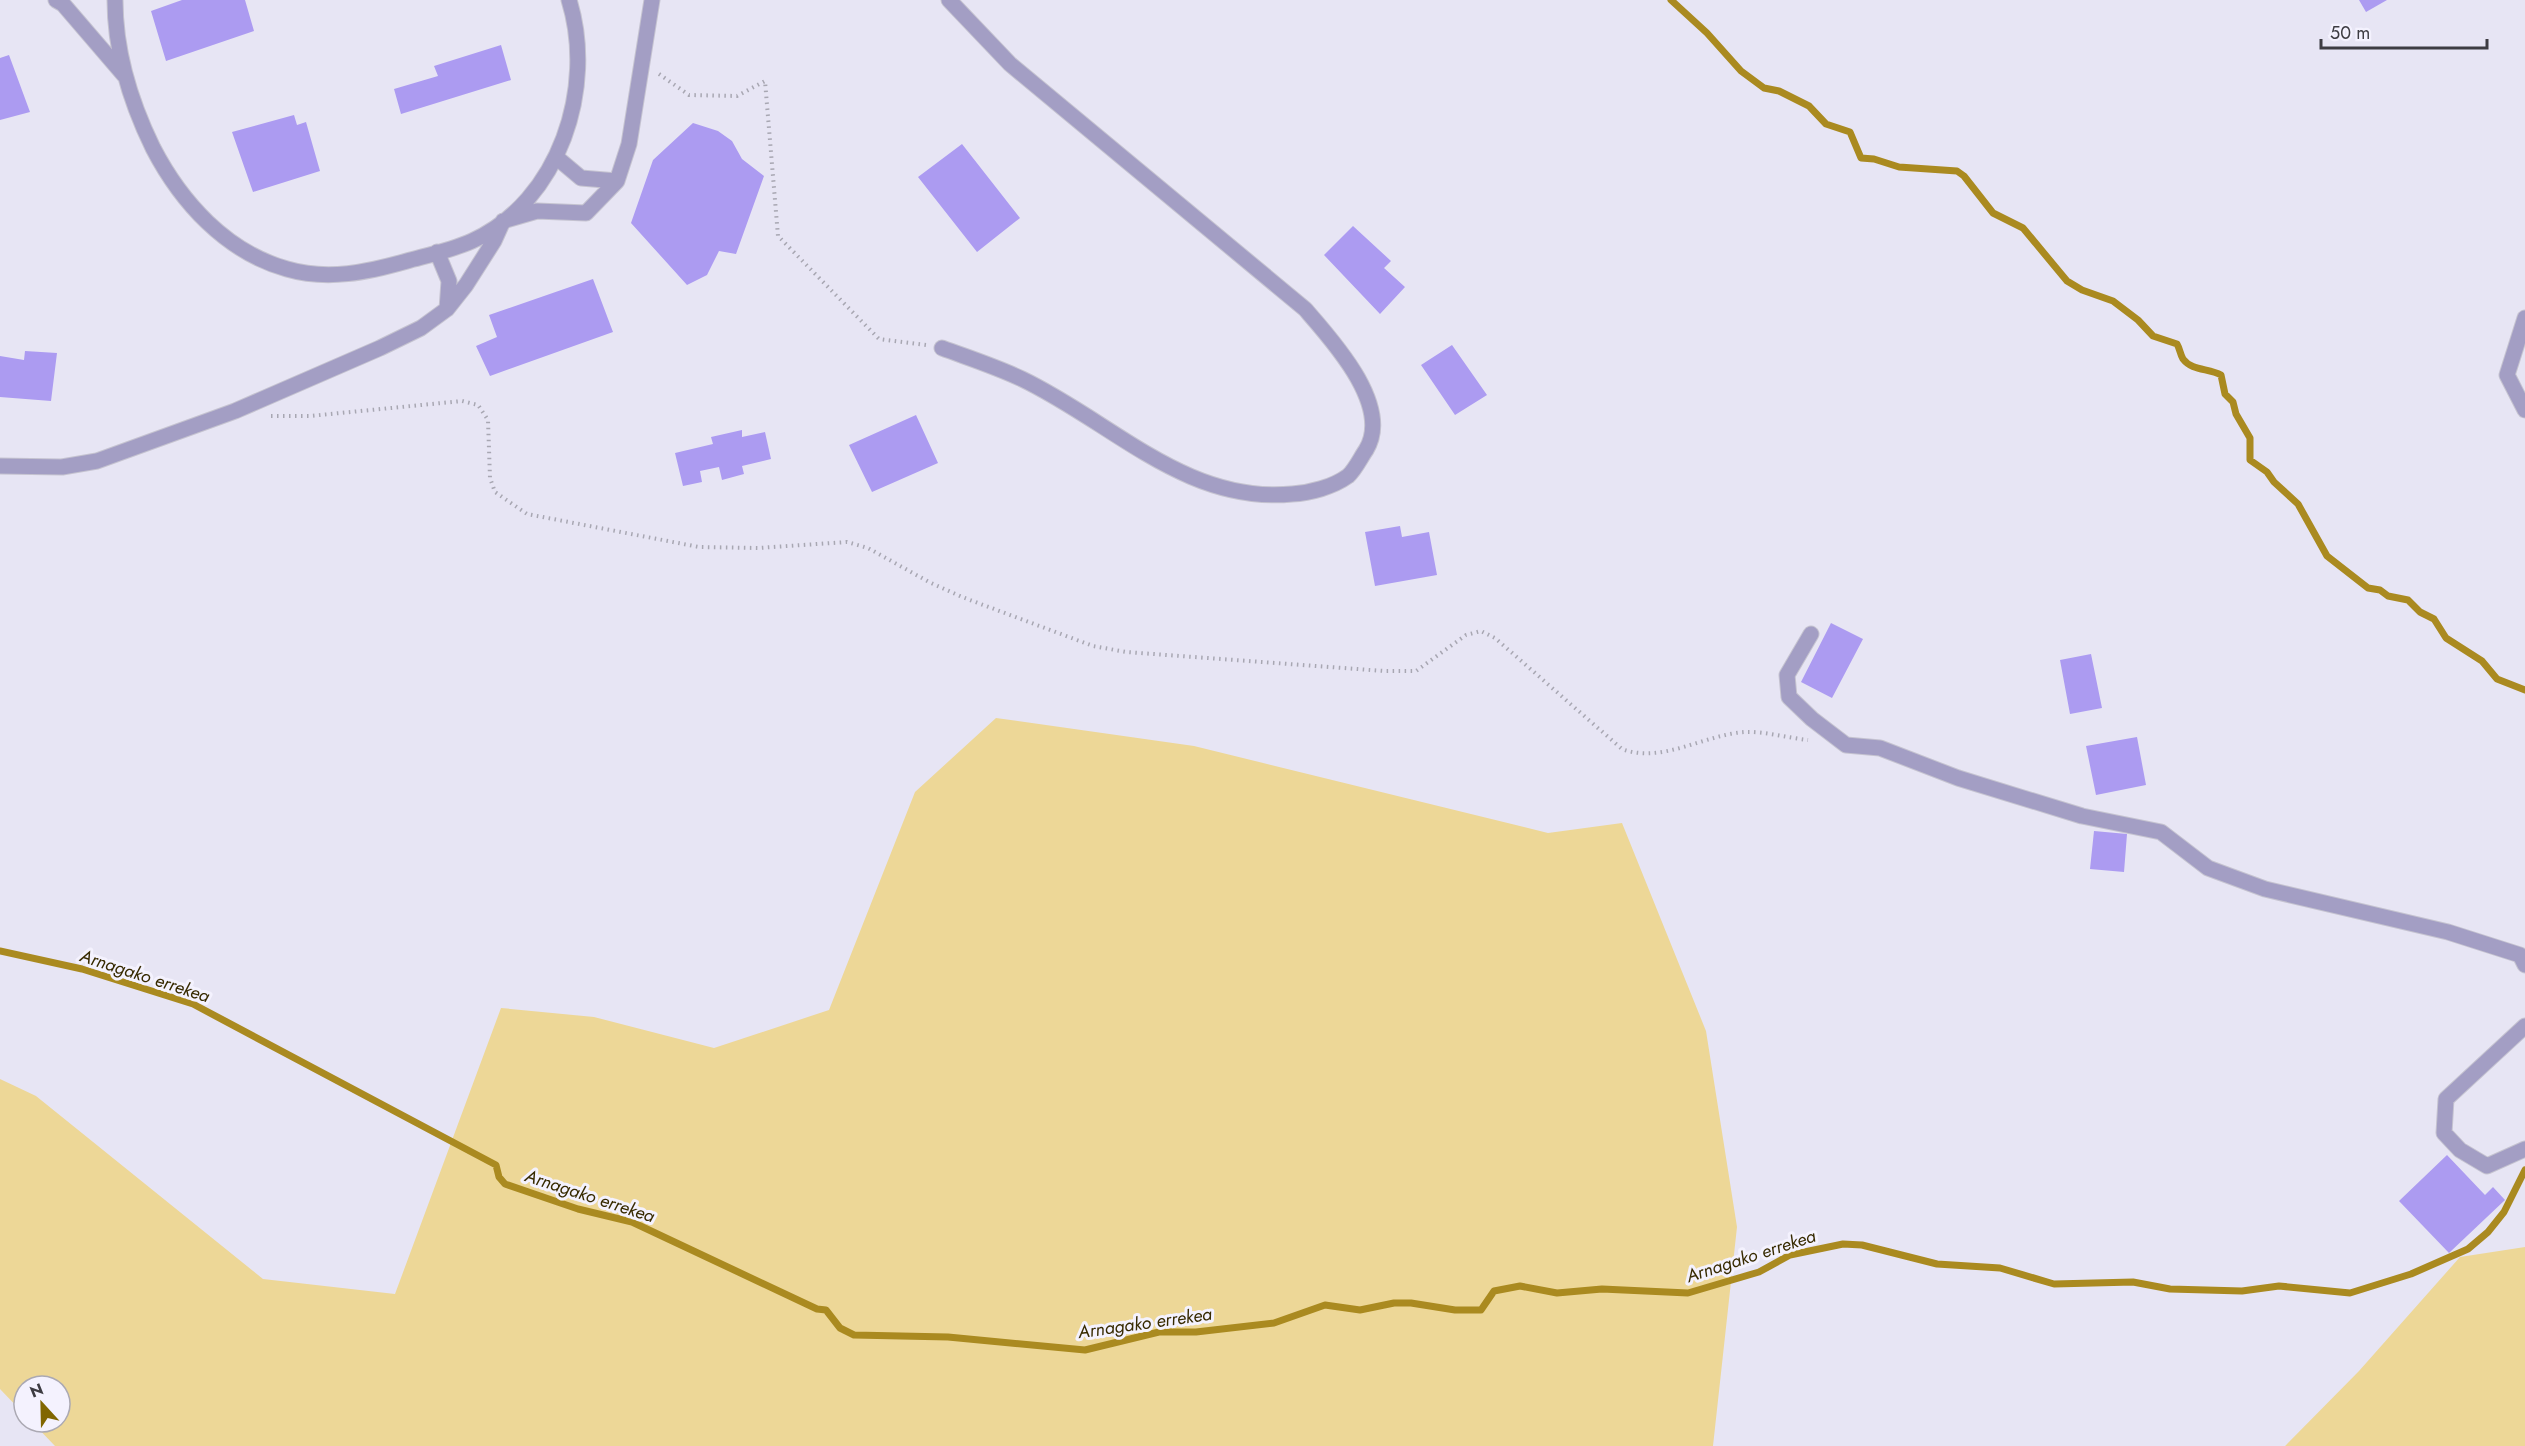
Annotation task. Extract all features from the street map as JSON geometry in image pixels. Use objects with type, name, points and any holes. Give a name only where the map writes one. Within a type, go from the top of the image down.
[{"type":"street","points":[[56,0],[63,4],[125,77]]},
{"type":"street","points":[[116,0],[115,32],[125,77],[141,124],[167,174],[189,205],[224,236],[262,260],[287,269],[334,276],[359,273],[473,241],[503,221],[524,202],[556,157],[574,103],[578,47],[569,0]]},
{"type":"street","points":[[503,221],[537,212],[586,213],[617,181],[629,144],[652,0]]},
{"type":"street","points":[[942,348],[1023,379],[1173,470],[1222,490],[1273,496],[1310,493],[1348,476],[1368,447],[1373,421],[1359,380],[1339,347],[1305,309],[1010,64],[949,0]]},
{"type":"street","points":[[556,157],[581,178],[617,181]]},
{"type":"street","points":[[0,466],[62,467],[97,461],[235,411],[381,348],[421,328],[447,309],[466,285],[494,241],[503,221]]},
{"type":"street","points":[[437,252],[449,281],[447,309]]},
{"type":"street","points":[[2525,318],[2507,375],[2525,410]]},
{"type":"street","points":[[1811,634],[1787,675],[1789,697],[1812,719],[1846,745],[1880,748],[1958,778],[2082,816],[2161,832],[2208,868],[2246,882],[2448,932],[2520,955],[2525,965]]},
{"type":"street","points":[[2525,1026],[2446,1099],[2444,1132],[2460,1150],[2487,1166],[2525,1149]]},
{"type":"path","points":[[644,56],[663,78],[688,95],[737,96],[765,81],[778,236],[879,339],[942,348]]},
{"type":"path","points":[[235,411],[260,416],[310,416],[462,401],[478,405],[488,420],[490,478],[495,492],[527,514],[699,547],[758,548],[847,542],[868,548],[929,582],[962,597],[1093,646],[1126,652],[1384,671],[1416,670],[1466,635],[1481,631],[1495,638],[1622,749],[1634,754],[1653,754],[1717,736],[1746,732],[1814,741]]},
{"type":"shaded area","points":[[996,718],[1194,746],[1548,833],[1622,823],[1706,1031],[1737,1227],[1713,1446],[55,1446],[44,1434],[72,1434],[72,1374],[12,1374],[12,1402],[0,1389],[0,1079],[36,1096],[263,1279],[395,1294],[501,1008],[594,1017],[714,1048],[829,1010],[915,792]]},
{"type":"shaded area","points":[[2525,1247],[2525,1446],[2285,1446],[2359,1371],[2460,1257]]},
{"type":"building","points":[[182,0],[245,0],[254,31],[166,61],[151,11]]},
{"type":"building","points":[[2359,0],[2387,0],[2366,12]]},
{"type":"building","points":[[501,45],[511,80],[401,114],[394,89],[438,76],[434,66]]},
{"type":"building","points":[[9,55],[30,112],[0,120],[0,58]]},
{"type":"building","points":[[294,115],[297,125],[306,122],[320,171],[253,192],[232,132]]},
{"type":"building","points":[[693,123],[718,131],[732,141],[742,159],[764,176],[736,254],[719,251],[707,275],[687,285],[631,223],[653,160]]},
{"type":"building","points":[[962,144],[1020,218],[977,252],[918,177]]},
{"type":"building","points":[[1353,226],[1391,261],[1384,268],[1405,287],[1380,314],[1324,255]]},
{"type":"building","points":[[593,279],[613,332],[490,376],[476,346],[497,337],[489,315]]},
{"type":"building","points":[[1452,345],[1487,395],[1455,415],[1421,365]]},
{"type":"building","points":[[25,351],[57,353],[51,401],[0,397],[0,356],[24,360]]},
{"type":"building","points":[[916,415],[938,463],[872,492],[849,445]]},
{"type":"building","points":[[742,430],[742,437],[765,432],[771,459],[742,466],[744,474],[722,480],[719,467],[700,471],[702,482],[683,486],[675,453],[713,444],[711,437]]},
{"type":"building","points":[[1400,526],[1402,537],[1429,532],[1437,575],[1375,586],[1365,532]]},
{"type":"building","points":[[1831,623],[1863,639],[1832,698],[1801,682]]},
{"type":"building","points":[[2091,654],[2102,708],[2070,714],[2060,660]]},
{"type":"building","points":[[2137,737],[2146,785],[2096,795],[2086,746]]},
{"type":"building","points":[[2094,831],[2127,834],[2124,872],[2090,869]]},
{"type":"building","points":[[2447,1155],[2485,1195],[2493,1187],[2505,1200],[2449,1253],[2399,1201]]},
{"type":"waterway","points":[[1671,0],[1707,33],[1741,71],[1764,88],[1779,91],[1809,106],[1826,124],[1850,132],[1861,158],[1874,159],[1899,167],[1957,171],[1964,176],[1993,213],[2023,228],[2067,281],[2082,290],[2113,301],[2138,320],[2153,336],[2177,344],[2183,359],[2191,366],[2221,375],[2225,394],[2233,402],[2236,414],[2250,438],[2250,460],[2267,472],[2274,482],[2298,504],[2327,556],[2368,588],[2380,590],[2388,596],[2408,600],[2420,612],[2434,619],[2446,638],[2482,661],[2497,679],[2525,690]]},
{"type":"waterway","name":"Arnagako errekea","points":[[0,951],[82,969],[193,1004],[496,1165],[499,1177],[505,1184],[578,1209],[632,1222],[817,1309],[826,1310],[840,1328],[854,1335],[948,1337],[1085,1350],[1159,1332],[1196,1332],[1274,1323],[1325,1305],[1360,1310],[1394,1303],[1411,1303],[1455,1310],[1481,1310],[1494,1291],[1520,1286],[1557,1293],[1602,1289],[1688,1293],[1759,1272],[1790,1255],[1843,1244],[1862,1245],[1937,1264],[2000,1268],[2054,1284],[2133,1282],[2170,1289],[2242,1291],[2279,1286],[2350,1293],[2411,1274],[2468,1249],[2488,1232],[2504,1212],[2525,1170]]}]
